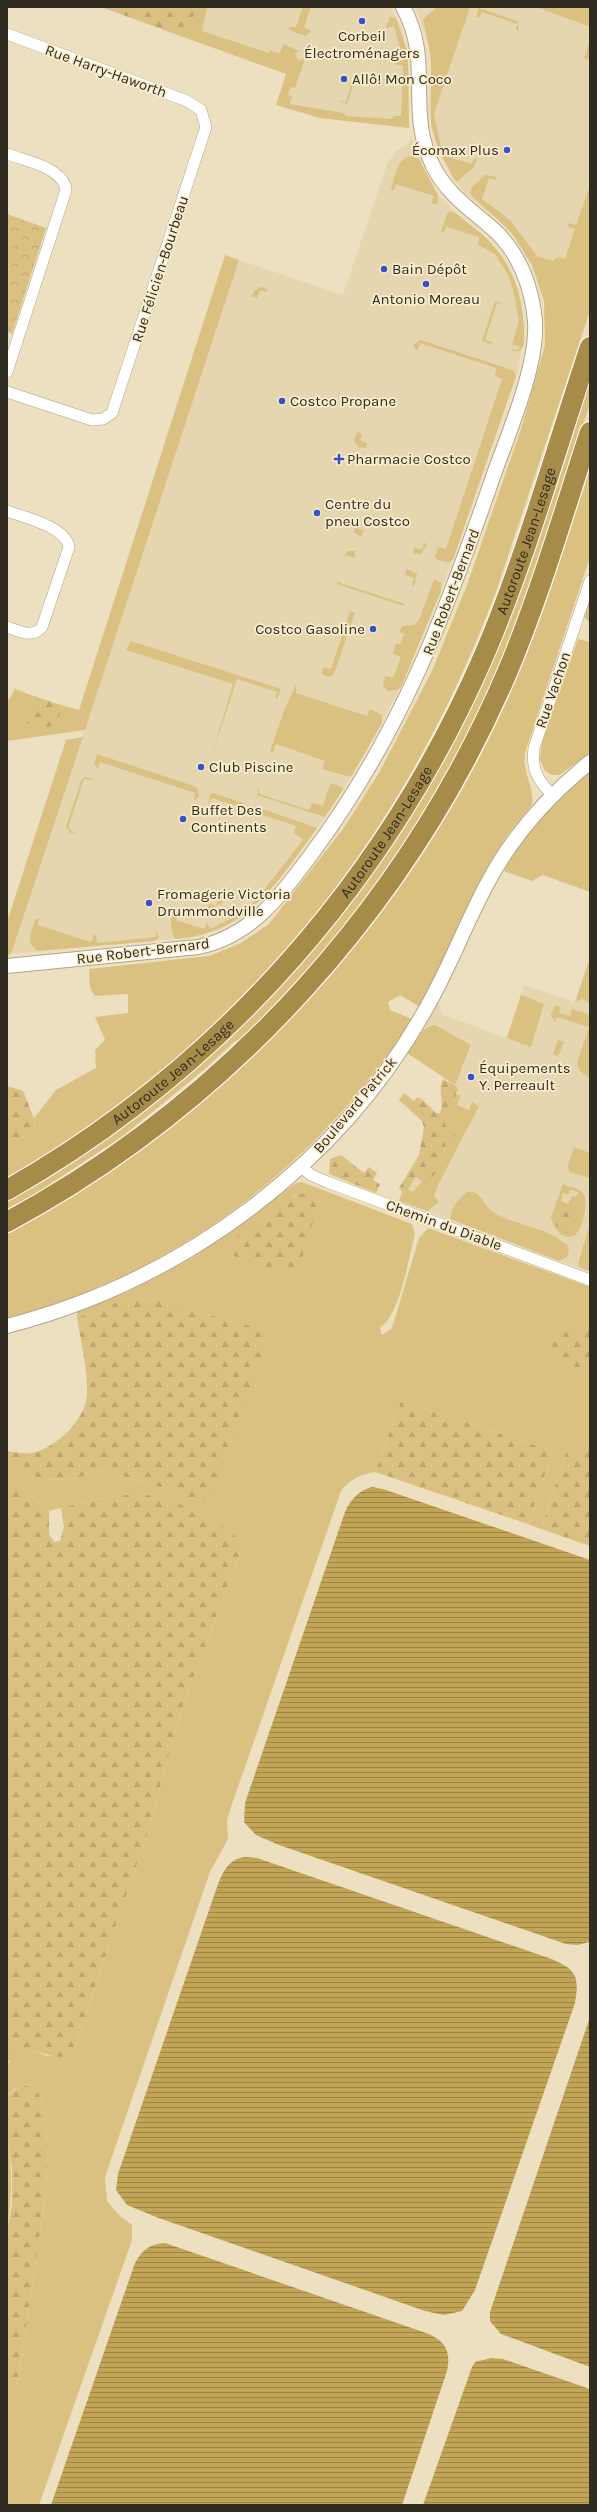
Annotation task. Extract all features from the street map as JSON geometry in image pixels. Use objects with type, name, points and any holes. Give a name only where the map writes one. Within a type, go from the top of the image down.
[{"type":"highway","name":"Autoroute Jean-Lesage","points":[[7,1190],[58,1160],[111,1124],[160,1086],[214,1040],[287,966],[331,914],[371,860],[434,757],[484,655],[517,568],[590,347]]},
{"type":"highway","name":"Autoroute Jean-Lesage","points":[[7,1222],[104,1163],[154,1127],[208,1082],[261,1034],[302,992],[378,899],[437,810],[470,749],[508,670],[535,600],[590,432]]},
{"type":"street","name":"Rue Robert-Bernard","points":[[7,966],[198,948],[223,940],[250,924],[282,894],[330,829],[360,783],[402,708],[438,629],[477,523],[530,367],[535,325],[529,288],[514,253],[496,232],[454,196],[442,180],[428,155],[419,118],[419,54],[413,29],[403,7]]},
{"type":"street","name":"Rue Harry-Haworth","points":[[7,34],[184,100],[202,112]]},
{"type":"street","name":"Rue Félicien-Bourbeau","points":[[7,392],[87,419],[101,420],[110,415],[115,406],[206,129],[202,112]]},
{"type":"street","points":[[7,154],[55,172],[65,183],[63,200],[7,372]]},
{"type":"street","points":[[7,511],[58,530],[67,539],[68,553],[44,625],[36,632],[30,634],[7,627]]},
{"type":"street","name":"Rue Vachon","points":[[552,795],[535,773],[532,760],[534,748],[590,581]]},
{"type":"street","name":"Boulevard Patrick","points":[[7,1326],[94,1298],[163,1266],[222,1229],[300,1166],[340,1126],[396,1057],[430,1002],[493,873],[523,828],[552,795],[590,762]]},
{"type":"street","name":"Chemin du Diable","points":[[300,1166],[311,1175],[326,1182],[590,1280]]},
{"type":"shaded area","points":[[203,7],[390,7],[401,27],[408,54],[409,128],[320,118],[283,107],[295,69],[194,34]]},
{"type":"shaded area","points":[[415,7],[544,7],[590,23],[590,226],[547,356],[544,354],[546,330],[544,301],[532,265],[519,243],[504,225],[465,193],[455,181],[438,149],[429,112],[431,70],[429,45]]},
{"type":"shaded area","points":[[411,135],[425,175],[438,195],[462,219],[487,239],[505,259],[519,291],[524,330],[519,368],[441,591],[401,687],[364,755],[325,817],[267,894],[240,919],[219,930],[196,937],[11,954],[239,260],[343,295],[387,164],[396,151],[409,144]]},
{"type":"shaded area","points":[[524,985],[575,1002],[582,999],[590,1004],[590,1224],[578,1258],[580,1268],[399,1201],[458,1089],[455,1085],[471,1047],[432,1025],[423,1030],[438,1001],[442,1014],[506,1038]]},
{"type":"shaded area","points":[[372,1487],[383,1489],[590,1560],[589,1942],[578,1945],[566,1944],[279,1845],[256,1835],[244,1822],[245,1803],[345,1512],[356,1496]]},
{"type":"shaded area","points":[[239,1858],[257,1858],[549,1958],[570,1969],[574,1974],[577,1985],[575,2003],[475,2290],[462,2311],[444,2315],[425,2311],[156,2217],[127,2205],[116,2190],[118,2174],[217,1887],[224,1871],[230,1863]]},
{"type":"shaded area","points":[[590,2017],[590,2367],[501,2334],[490,2321],[490,2312]]},
{"type":"shaded area","points":[[165,2243],[429,2334],[440,2340],[448,2353],[447,2371],[402,2505],[51,2505],[135,2263],[147,2248]]},
{"type":"shaded area","points":[[491,2358],[503,2359],[590,2389],[590,2505],[423,2505],[472,2367],[475,2362]]},
{"type":"green space","points":[[101,7],[200,7],[194,15],[186,38]]},
{"type":"green space","points":[[200,7],[207,7],[202,31],[269,53],[270,50],[279,54],[284,44],[299,51],[295,54],[299,61],[303,58],[304,62],[295,88],[291,87],[288,95],[292,96],[290,104],[344,113],[346,116],[392,119],[394,116],[401,116],[403,66],[394,64],[403,60],[394,26],[387,28],[386,26],[390,17],[396,18],[408,54],[409,128],[320,118],[276,105],[286,74],[186,38],[194,14]]},
{"type":"green space","points":[[303,7],[311,7],[304,27],[311,31],[306,36],[291,31],[288,27],[296,27]]},
{"type":"green space","points":[[437,7],[470,7],[434,114],[441,146],[447,148],[445,156],[472,164],[474,158],[477,159],[474,167],[458,181],[455,181],[438,149],[431,125],[431,58],[423,19]]},
{"type":"green space","points":[[536,7],[590,7],[590,27]]},
{"type":"green space","points":[[479,8],[517,21],[519,31],[516,30],[517,24],[482,12],[479,18],[476,17]]},
{"type":"green space","points":[[590,39],[590,60],[584,58]]},
{"type":"green space","points":[[345,82],[353,85],[347,104],[338,101],[346,102],[351,85]]},
{"type":"green space","points":[[412,156],[419,159],[438,195],[437,205],[431,203],[434,196],[396,184],[394,190],[391,189],[397,168],[403,160]]},
{"type":"green space","points":[[485,175],[497,177],[496,180],[489,178],[482,199],[510,220],[537,256],[552,261],[558,257],[565,259],[575,229],[567,226],[569,223],[576,225],[590,186],[590,311],[497,589],[469,659],[436,726],[400,791],[360,853],[316,913],[268,969],[216,1022],[141,1087],[104,1115],[47,1154],[7,1177],[7,1146],[35,1130],[34,1118],[56,1090],[96,1068],[95,1050],[105,1040],[95,1017],[128,1013],[128,994],[95,996],[90,987],[89,969],[209,956],[241,943],[269,924],[343,829],[379,773],[432,671],[467,585],[521,429],[545,345],[544,301],[532,265],[511,232],[470,194],[472,187]]},
{"type":"green space","points":[[450,211],[459,216],[486,238],[498,251],[514,279],[519,295],[524,328],[524,345],[519,351],[512,351],[513,349],[518,350],[520,347],[513,345],[511,348],[519,321],[513,289],[508,275],[495,254],[478,245],[479,237],[446,227],[444,233],[441,232],[447,214]]},
{"type":"green space","points":[[7,214],[46,228],[12,334],[7,332]]},
{"type":"green space","points":[[225,255],[239,260],[85,730],[7,741],[7,703],[15,689],[34,696],[27,711],[25,724],[59,718],[61,705],[79,710]]},
{"type":"green space","points":[[261,287],[268,289],[267,292],[260,290],[257,298],[252,296],[254,291]]},
{"type":"green space","points":[[495,301],[504,304],[497,303],[485,340],[492,342],[491,344],[482,341]]},
{"type":"green space","points":[[421,340],[509,369],[514,371],[516,376],[453,560],[448,562],[437,560],[435,556],[438,547],[446,549],[502,379],[495,376],[496,368],[420,343],[418,349],[416,350],[413,345]]},
{"type":"green space","points":[[590,369],[590,404],[511,641],[469,734],[432,802],[337,939],[249,1034],[234,1042],[206,1068],[123,1136],[38,1192],[7,1209],[7,1199],[135,1116],[196,1067],[238,1029],[316,946],[384,855],[415,807],[443,757]]},
{"type":"green space","points":[[357,432],[362,434],[360,440],[367,443],[366,448],[358,447],[354,441]]},
{"type":"green space","points":[[590,469],[590,557],[525,753],[525,767],[532,793],[532,805],[508,834],[487,867],[420,1007],[400,995],[388,1002],[390,1010],[412,1019],[375,1072],[333,1122],[287,1167],[238,1207],[185,1243],[128,1273],[69,1299],[7,1318],[7,1234],[88,1186],[165,1132],[237,1071],[304,1006],[365,935],[420,859],[468,778],[510,694],[543,611]]},
{"type":"green space","points":[[355,520],[358,521],[355,528],[364,530],[361,537],[354,532]]},
{"type":"green space","points":[[424,543],[427,544],[421,554],[413,554],[414,547],[422,550]]},
{"type":"green space","points":[[347,551],[355,551],[354,558],[346,555],[342,562]]},
{"type":"green space","points":[[407,569],[417,574],[414,586],[412,585],[414,578],[405,575]]},
{"type":"green space","points":[[434,579],[441,583],[441,591],[401,687],[396,690],[388,691],[383,686],[385,676],[393,678],[401,657],[393,654],[396,643],[400,644],[404,634],[399,632],[402,626],[414,625],[419,620]]},
{"type":"green space","points":[[337,582],[405,604],[404,606],[337,584]]},
{"type":"green space","points":[[590,599],[590,623],[584,617]]},
{"type":"green space","points":[[350,611],[355,613],[335,671],[333,675],[328,677],[322,674],[322,670],[324,667],[331,669]]},
{"type":"green space","points":[[578,639],[590,642],[590,753],[559,775],[552,775],[545,771],[540,759],[542,741]]},
{"type":"green space","points":[[131,641],[281,689],[277,699],[275,698],[277,692],[237,679],[210,761],[233,684],[126,650]]},
{"type":"green space","points":[[296,685],[296,693],[367,716],[370,709],[382,715],[382,723],[351,777],[322,769],[325,761],[276,744],[273,752],[270,751],[285,708]]},
{"type":"green space","points":[[34,696],[61,705],[59,718],[46,730],[25,723],[27,711]]},
{"type":"green space","points":[[83,737],[11,954],[7,955],[7,922],[66,740]]},
{"type":"green space","points":[[97,754],[194,786],[198,790],[199,796],[194,801],[195,793],[100,762],[98,769],[94,764]]},
{"type":"green space","points":[[590,771],[590,892],[543,875],[532,881],[504,871],[521,843],[553,804]]},
{"type":"green space","points":[[85,777],[91,778],[92,780],[84,779],[68,828],[75,833],[70,833],[66,827],[81,781]]},
{"type":"green space","points":[[331,783],[344,788],[325,817],[257,795],[259,787],[259,794],[309,810],[312,803],[323,805]]},
{"type":"green space","points":[[213,793],[243,803],[240,814],[237,814],[239,807],[212,798],[208,805],[210,795]]},
{"type":"green space","points":[[254,806],[317,828],[274,885],[259,901],[242,915],[223,926],[201,934],[176,939],[171,926],[173,912],[178,913],[176,920],[204,929],[207,922],[210,929],[238,915],[257,899],[250,894],[253,891],[259,896],[303,840],[294,833],[296,826],[254,812],[250,819]]},
{"type":"green space","points":[[218,900],[223,901],[222,903],[216,906]]},
{"type":"green space","points":[[209,904],[216,906],[207,910]]},
{"type":"green space","points":[[39,918],[38,925],[91,942],[94,935],[96,935],[97,943],[156,937],[155,929],[159,937],[155,941],[38,951],[31,945],[30,937],[35,920]]},
{"type":"green space","points":[[590,957],[590,1004],[582,999],[575,1002]]},
{"type":"green space","points":[[521,995],[544,1004],[531,1047],[507,1038]]},
{"type":"green space","points":[[555,1005],[561,1007],[559,1013],[570,1016],[572,1009],[590,1015],[590,1078],[580,1071],[577,1063],[589,1027],[557,1017],[555,1022],[551,1015]]},
{"type":"green space","points":[[435,1025],[471,1045],[455,1085],[407,1053],[423,1030]]},
{"type":"green space","points":[[558,1040],[564,1042],[558,1056],[553,1054]]},
{"type":"green space","points":[[443,1079],[455,1085],[458,1089],[446,1116],[445,1126],[455,1135],[454,1137],[446,1135],[442,1163],[434,1175],[429,1179],[422,1181],[416,1177],[408,1189],[402,1192],[399,1188],[419,1155],[424,1127],[422,1121],[399,1100],[404,1093],[414,1101],[417,1097],[423,1100],[436,1113],[440,1113],[442,1104],[441,1083]]},
{"type":"green space","points":[[7,1086],[23,1091],[34,1118],[35,1130],[7,1146]]},
{"type":"green space","points":[[455,1094],[460,1096],[457,1105],[469,1110],[472,1102],[479,1106],[438,1185],[434,1196],[439,1202],[427,1211],[399,1201],[402,1192],[406,1188],[413,1192],[445,1152],[446,1134],[453,1137],[445,1127],[446,1116]]},
{"type":"green space","points":[[574,1147],[590,1153],[590,1178],[569,1172],[568,1165]]},
{"type":"green space","points":[[341,1155],[364,1173],[369,1167],[377,1173],[373,1180],[380,1184],[376,1193],[329,1174],[330,1159]]},
{"type":"green space","points":[[302,1182],[412,1224],[415,1234],[403,1285],[393,1310],[387,1321],[380,1328],[382,1335],[392,1328],[419,1238],[428,1228],[590,1287],[590,1453],[568,1446],[541,1529],[528,1524],[553,1451],[401,1401],[375,1472],[356,1478],[348,1483],[341,1491],[231,1807],[227,1821],[228,1839],[210,1872],[105,2177],[107,2201],[120,2216],[132,2225],[132,2240],[39,2505],[7,2505],[7,2397],[15,2393],[21,2360],[45,2198],[47,2156],[44,2114],[39,2094],[22,2087],[15,2089],[7,2096],[7,2064],[10,2062],[12,2046],[7,2048],[7,2045],[24,2046],[47,2056],[72,2055],[148,1832],[179,1717],[242,1548],[225,1528],[181,1506],[144,1496],[109,1497],[49,1511],[7,1475],[7,1467],[44,1480],[73,1479],[102,1470],[183,1494],[204,1503],[100,1311],[77,1318],[77,1312],[128,1292],[194,1257],[296,1183]],"holes":[[[296,1194],[243,1259],[234,1256],[227,1245]]]},
{"type":"green space","points":[[563,1184],[583,1193],[585,1197],[585,1207],[583,1220],[579,1231],[572,1237],[563,1236],[554,1225],[551,1217]],"holes":[[[570,1190],[578,1192],[576,1197],[572,1196],[568,1204],[561,1201],[563,1193],[568,1195]]]},
{"type":"green space","points":[[467,1192],[476,1193],[493,1212],[502,1217],[542,1231],[561,1240],[569,1247],[568,1256],[559,1261],[450,1219],[456,1204]]},
{"type":"green space","points":[[307,1193],[320,1198],[299,1269],[285,1273],[263,1269],[234,1256],[227,1245],[276,1206],[297,1195]]},
{"type":"green space","points":[[572,1208],[574,1223],[566,1233],[557,1228],[555,1221],[559,1213]]},
{"type":"green space","points":[[590,1224],[590,1271],[580,1268],[578,1262]]},
{"type":"green space","points":[[136,1295],[262,1329],[266,1346],[210,1500],[204,1503],[183,1494],[102,1470],[73,1479],[44,1480],[7,1467],[7,1451],[30,1453],[37,1452],[45,1448],[62,1437],[77,1421],[82,1412],[87,1394],[87,1385],[77,1318]]},
{"type":"green space","points":[[590,1325],[590,1372],[562,1365],[551,1358],[547,1353],[543,1345],[562,1330],[576,1330]]},
{"type":"green space","points":[[401,1401],[553,1451],[528,1524],[375,1472]]},
{"type":"green space","points":[[568,1446],[590,1453],[590,1546],[541,1529]]},
{"type":"green space","points":[[7,1475],[49,1511],[49,1534],[54,1542],[60,1541],[64,1527],[61,1508],[99,1499],[125,1495],[138,1495],[170,1500],[228,1529],[240,1542],[242,1548],[179,1717],[148,1832],[72,2055],[56,2057],[29,2048],[13,2046],[15,2053],[7,2064],[7,2048],[11,2046],[7,2045]]},
{"type":"green space","points":[[20,2086],[28,2086],[39,2094],[44,2114],[47,2156],[45,2198],[24,2343],[15,2393],[7,2397],[7,2231],[12,2205],[12,2168],[7,2138],[7,2096]]},
{"type":"green space","points":[[7,2138],[11,2184],[7,2231]]},
{"type":"place","name":"Corbeil Électroménagers","points":[[362,21]]},
{"type":"place","name":"Allô! Mon Coco","points":[[344,79]]},
{"type":"place","name":"Écomax Plus","points":[[507,150]]},
{"type":"place","name":"Bain Dépôt","points":[[384,269]]},
{"type":"place","name":"Antonio Moreau","points":[[426,284]]},
{"type":"place","name":"Costco Propane","points":[[282,401]]},
{"type":"place","name":"Pharmacie Costco","points":[[339,459]]},
{"type":"place","name":"Centre du pneu Costco","points":[[317,513]]},
{"type":"place","name":"Costco Gasoline","points":[[373,629]]},
{"type":"place","name":"Club Piscine","points":[[201,767]]},
{"type":"place","name":"Buffet Des Continents","points":[[183,819]]},
{"type":"place","name":"Fromagerie Victoria Drummondville","points":[[149,903]]},
{"type":"place","name":"Équipements Y. Perreault","points":[[471,1077]]}]
